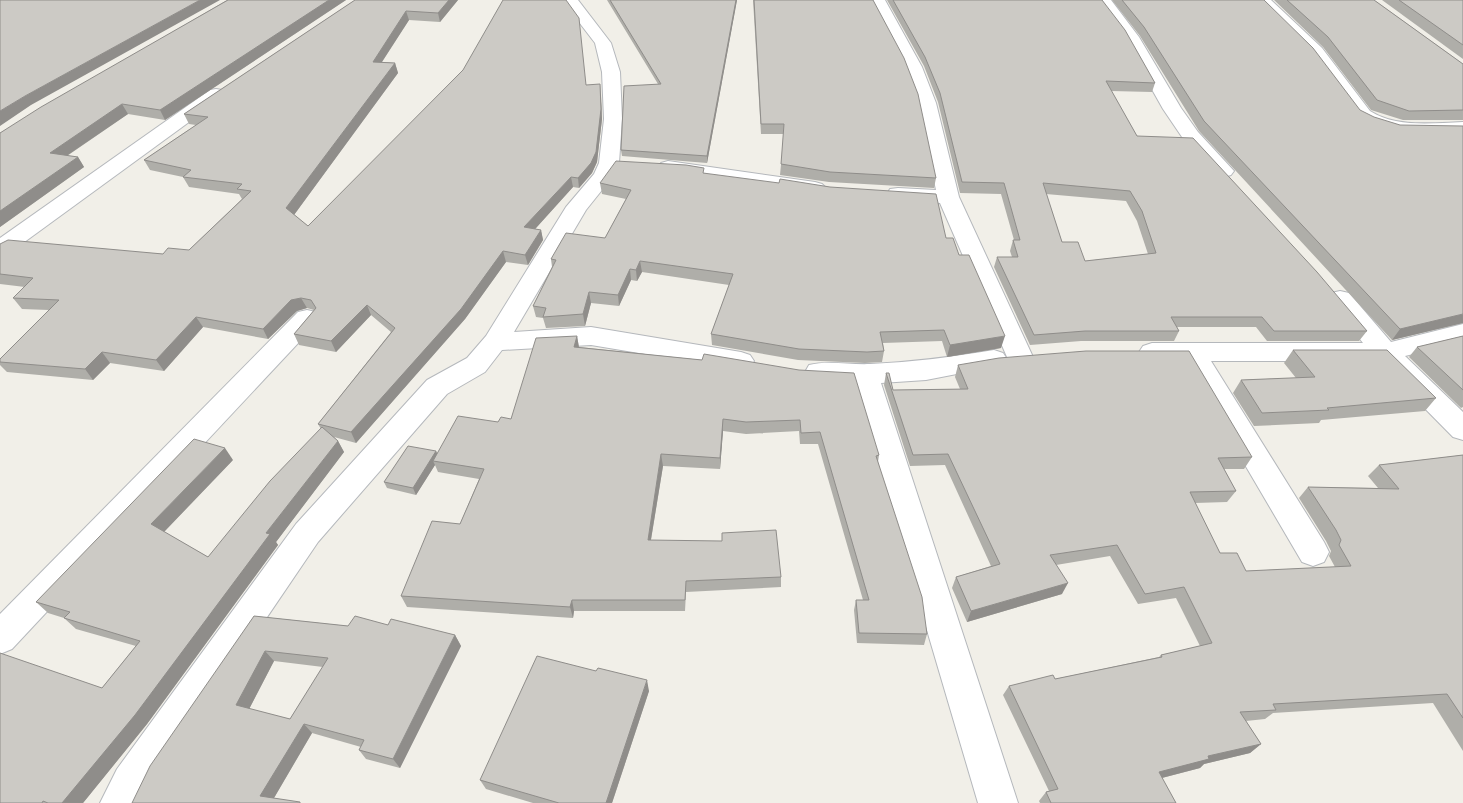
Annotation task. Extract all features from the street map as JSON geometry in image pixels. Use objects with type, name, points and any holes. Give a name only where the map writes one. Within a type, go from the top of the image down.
[{"type":"street","points":[[570,0],[603,43],[611,72],[613,119],[628,164]]},
{"type":"street","points":[[877,0],[913,67],[927,103],[948,197],[1020,357]]},
{"type":"street","points":[[1103,0],[1131,37],[1172,110],[1191,136],[1235,184]]},
{"type":"street","points":[[1262,0],[1316,52],[1363,114],[1371,121],[1386,127],[1463,128]]},
{"type":"street","points":[[0,249],[228,86]]},
{"type":"street","points":[[120,803],[130,783],[307,533],[437,387],[476,365],[495,342],[577,207],[603,176],[628,164],[687,168],[839,190]]},
{"type":"street","points":[[878,193],[948,197]]},
{"type":"street","points":[[1326,283],[1385,352],[1463,428]]},
{"type":"street","points":[[0,638],[307,318]]},
{"type":"street","points":[[1127,352],[1385,352],[1463,333]]},
{"type":"street","points":[[495,342],[591,336],[761,365]]},
{"type":"street","points":[[1192,352],[1313,552]]},
{"type":"street","points":[[798,371],[865,374],[926,371],[1046,355]]},
{"type":"street","points":[[865,374],[998,803]]},
{"type":"building","points":[[0,0],[200,0],[0,111]]},
{"type":"building","points":[[228,0],[329,0],[160,110],[122,104],[50,153],[78,157],[0,211],[0,133],[41,107]]},
{"type":"building","points":[[355,0],[449,0],[438,13],[406,11],[373,62],[395,63],[286,208],[308,226],[463,70],[503,0],[566,0],[579,18],[586,85],[600,84],[601,109],[596,152],[591,163],[578,178],[571,177],[524,227],[541,230],[525,255],[503,251],[461,309],[351,432],[318,424],[395,328],[367,305],[331,341],[294,334],[316,308],[311,300],[301,298],[291,300],[263,329],[196,317],[156,360],[102,352],[85,369],[0,362],[0,359],[59,300],[13,298],[33,278],[0,274],[0,244],[8,240],[163,254],[168,248],[189,250],[251,191],[237,189],[242,184],[183,177],[191,170],[144,160],[208,117],[184,114]]},
{"type":"building","points":[[610,0],[736,0],[707,156],[621,150],[624,86],[661,84]]},
{"type":"building","points":[[754,0],[873,0],[904,58],[918,94],[936,178],[830,172],[781,164],[784,124],[761,124]]},
{"type":"building","points":[[893,0],[1102,0],[1125,30],[1155,83],[1106,81],[1137,136],[1193,138],[1317,272],[1367,331],[1274,331],[1262,317],[1171,317],[1179,331],[1085,331],[1034,335],[997,257],[1018,257],[1013,240],[1020,240],[1004,183],[962,182],[940,93],[925,57]],"holes":[[[1043,183],[1130,191],[1142,211],[1156,253],[1085,261],[1078,242],[1062,242]]]},
{"type":"building","points":[[1122,0],[1264,0],[1313,48],[1360,110],[1374,117],[1400,125],[1463,126],[1463,314],[1400,329],[1204,121],[1144,27]]},
{"type":"building","points":[[1287,0],[1374,0],[1463,64],[1463,110],[1409,111],[1377,100],[1328,37]]},
{"type":"building","points":[[1399,0],[1463,0],[1463,45]]},
{"type":"building","points":[[616,161],[686,165],[704,168],[703,173],[779,183],[780,179],[830,187],[936,194],[946,238],[953,238],[959,255],[969,255],[1005,336],[950,345],[944,330],[880,332],[884,351],[867,352],[799,349],[711,334],[733,274],[640,261],[636,270],[630,269],[618,295],[589,292],[583,314],[543,317],[546,308],[533,306],[556,260],[551,259],[566,233],[605,238],[631,190],[600,183]]},
{"type":"building","points":[[577,336],[574,347],[702,360],[704,354],[799,370],[854,373],[879,455],[876,456],[922,597],[927,634],[859,633],[856,600],[869,600],[820,432],[801,433],[800,420],[746,422],[723,419],[720,458],[661,454],[648,540],[722,541],[722,533],[776,530],[781,577],[686,581],[685,600],[572,600],[570,607],[401,596],[432,521],[460,524],[484,469],[433,461],[458,416],[498,422],[501,417],[511,419],[536,338]]},
{"type":"building","points":[[1463,336],[1463,390],[1417,347]]},
{"type":"building","points":[[1293,350],[1387,350],[1436,398],[1327,408],[1329,410],[1262,413],[1241,380],[1315,377]]},
{"type":"building","points":[[1086,351],[1189,351],[1252,457],[1218,458],[1236,491],[1190,492],[1220,553],[1237,553],[1246,571],[1351,566],[1339,545],[1341,540],[1336,530],[1308,487],[1399,489],[1379,465],[1463,455],[1463,718],[1447,694],[1273,704],[1276,710],[1240,712],[1261,744],[1208,756],[1209,759],[1159,772],[1176,803],[1051,803],[1046,792],[1058,789],[1009,686],[1053,675],[1055,679],[1162,657],[1161,655],[1212,643],[1184,587],[1145,594],[1117,545],[1050,555],[1068,583],[971,611],[956,577],[1000,564],[948,454],[913,455],[886,373],[889,373],[893,390],[968,389],[958,365],[999,358]]},
{"type":"building","points":[[322,427],[338,441],[266,533],[270,534],[135,715],[62,803],[43,801],[42,803],[0,803],[0,653],[102,688],[140,641],[64,618],[70,612],[36,602],[194,439],[225,448],[151,524],[208,557],[270,481]]},
{"type":"building","points":[[408,446],[436,451],[413,488],[384,482]]},
{"type":"building","points":[[254,616],[348,626],[355,616],[388,625],[391,619],[455,635],[393,759],[359,750],[364,740],[304,724],[260,796],[300,803],[132,803],[150,766]],"holes":[[[265,651],[328,658],[290,719],[236,705]]]},
{"type":"building","points":[[537,656],[596,671],[598,668],[647,680],[606,803],[559,803],[480,780]]}]
